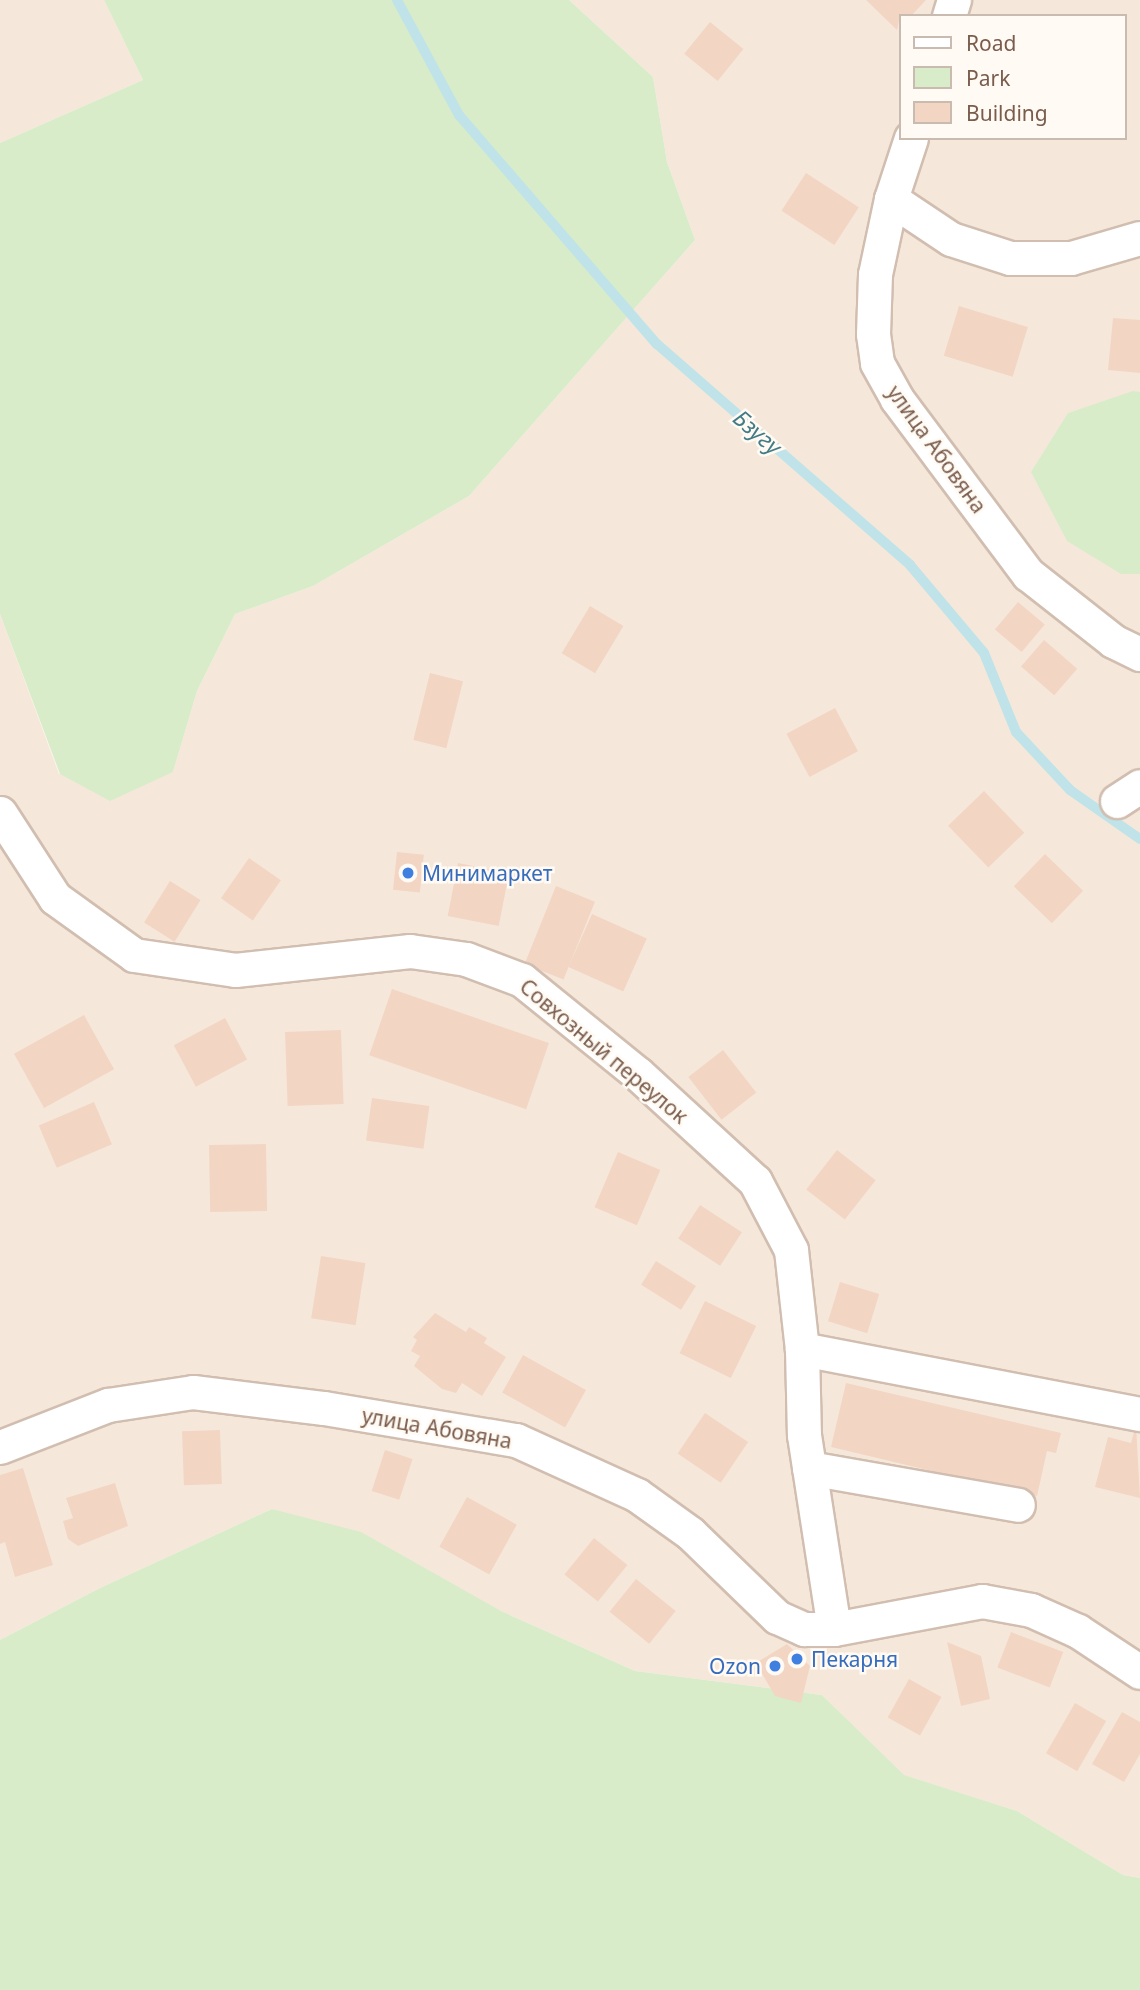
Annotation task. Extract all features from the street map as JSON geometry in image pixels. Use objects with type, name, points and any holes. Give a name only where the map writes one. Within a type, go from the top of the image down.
[{"type":"street","name":"улица Абовяна","points":[[910,140],[891,199],[875,274],[873,334],[877,363],[897,399],[1028,574],[1113,641],[1140,654]]},
{"type":"street","points":[[891,199],[951,239],[1010,258],[1071,258],[1140,238]]},
{"type":"street","name":"Совхозный переулок","points":[[0,813],[55,898],[134,955],[235,970],[410,951],[466,959],[522,980],[637,1073],[755,1181],[792,1250],[802,1349],[809,1468],[834,1629]]},
{"type":"street","points":[[802,1349],[1140,1414]]},
{"type":"street","name":"улица Абовяна","points":[[0,1447],[108,1405],[193,1392],[324,1408],[516,1440],[637,1495],[690,1533],[777,1617],[804,1629],[834,1629],[982,1601],[1031,1610],[1078,1631],[1140,1672]]},
{"type":"street","points":[[809,1468],[1018,1505]]},
{"type":"shaded area","points":[[0,0],[104,0],[143,80],[0,143]]},
{"type":"shaded area","points":[[569,0],[1140,0],[1140,392],[1068,413],[1121,574],[1140,574],[1140,1878],[1123,1875],[1017,1811],[903,1775],[822,1695],[635,1671],[272,1509],[100,1588],[0,1640],[0,614],[59,774],[173,772],[197,691],[235,614],[313,586],[469,496],[695,240],[667,162],[653,77]]},
{"type":"green space","points":[[104,0],[569,0],[653,77],[667,162],[695,240],[469,496],[313,586],[235,614],[197,691],[173,772],[110,801],[60,774],[0,614],[0,143],[143,80]]},
{"type":"green space","points":[[1133,391],[1140,392],[1140,574],[1121,574],[1067,541],[1031,472],[1068,413]]},
{"type":"green space","points":[[272,1509],[361,1532],[501,1611],[635,1671],[822,1695],[904,1775],[1017,1811],[1123,1875],[1140,1878],[1140,1990],[0,1990],[0,1640],[100,1588]]},
{"type":"building","points":[[866,0],[926,0],[913,14],[898,14],[897,30]]},
{"type":"building","points":[[710,22],[743,49],[718,81],[684,54]]},
{"type":"building","points":[[806,173],[859,207],[834,245],[781,211]]},
{"type":"building","points":[[959,306],[1028,327],[1013,377],[944,356]]},
{"type":"building","points":[[1113,318],[1140,320],[1140,373],[1108,370]]},
{"type":"building","points":[[1018,602],[1045,624],[1022,652],[995,630]]},
{"type":"building","points":[[590,606],[623,626],[595,673],[562,653]]},
{"type":"building","points":[[1044,640],[1077,669],[1054,695],[1021,666]]},
{"type":"building","points":[[430,673],[463,681],[446,748],[413,740]]},
{"type":"building","points":[[835,708],[858,751],[809,777],[786,734]]},
{"type":"building","points":[[984,791],[1024,833],[988,867],[948,826]]},
{"type":"building","name":"Минимаркет","points":[[397,852],[424,855],[420,893],[393,890]]},
{"type":"building","points":[[1045,854],[1083,891],[1052,923],[1014,886]]},
{"type":"building","points":[[249,858],[281,880],[253,921],[221,898]]},
{"type":"building","points":[[458,863],[509,873],[499,926],[448,916]]},
{"type":"building","points":[[170,881],[201,900],[175,942],[144,923]]},
{"type":"building","points":[[556,886],[595,902],[563,980],[525,964]]},
{"type":"building","points":[[592,914],[647,938],[623,991],[568,967]]},
{"type":"building","points":[[392,989],[549,1043],[526,1109],[369,1055]]},
{"type":"building","points":[[84,1015],[114,1069],[44,1108],[14,1054]]},
{"type":"building","points":[[225,1018],[247,1059],[196,1087],[174,1045]]},
{"type":"building","points":[[341,1030],[344,1104],[288,1106],[285,1032]]},
{"type":"building","points":[[723,1050],[756,1093],[722,1120],[688,1077]]},
{"type":"building","points":[[372,1098],[429,1106],[423,1149],[366,1141]]},
{"type":"building","points":[[94,1102],[112,1144],[57,1168],[39,1125]]},
{"type":"building","points":[[266,1144],[267,1211],[210,1212],[209,1145]]},
{"type":"building","points":[[837,1150],[876,1180],[845,1220],[806,1189]]},
{"type":"building","points":[[618,1152],[660,1170],[637,1225],[595,1207]]},
{"type":"building","points":[[700,1205],[742,1232],[720,1266],[678,1239]]},
{"type":"building","points":[[321,1256],[365,1263],[356,1325],[311,1318]]},
{"type":"building","points":[[656,1261],[696,1286],[681,1310],[641,1285]]},
{"type":"building","points":[[840,1282],[879,1294],[867,1333],[828,1321]]},
{"type":"building","points":[[705,1301],[756,1326],[731,1378],[680,1353]]},
{"type":"building","points":[[435,1313],[466,1332],[469,1327],[487,1338],[484,1343],[506,1357],[482,1396],[462,1383],[456,1393],[442,1389],[414,1366],[420,1356],[411,1351],[417,1340],[413,1337]]},
{"type":"building","points":[[523,1355],[586,1390],[565,1428],[502,1393]]},
{"type":"building","points":[[846,1383],[1061,1433],[1056,1453],[1047,1451],[1037,1496],[831,1447]]},
{"type":"building","points":[[705,1413],[748,1442],[721,1483],[678,1454]]},
{"type":"building","points":[[1136,1425],[1140,1498],[1095,1487],[1108,1437],[1131,1443]]},
{"type":"building","points":[[220,1430],[222,1484],[184,1485],[182,1431]]},
{"type":"building","points":[[385,1450],[413,1459],[399,1500],[372,1491]]},
{"type":"building","points":[[23,1468],[53,1565],[15,1577],[5,1542],[0,1544],[0,1475]]},
{"type":"building","points":[[115,1483],[128,1526],[78,1546],[68,1539],[63,1521],[73,1518],[66,1498]]},
{"type":"building","points":[[467,1497],[517,1525],[489,1574],[439,1547]]},
{"type":"building","points":[[594,1538],[627,1565],[598,1602],[564,1575]]},
{"type":"building","points":[[636,1579],[676,1611],[649,1644],[610,1612]]},
{"type":"building","points":[[1011,1632],[1063,1652],[1050,1688],[997,1667]]},
{"type":"building","points":[[947,1642],[981,1656],[990,1699],[961,1706]]},
{"type":"building","points":[[787,1644],[810,1666],[801,1703],[775,1696],[756,1663]]},
{"type":"building","points":[[909,1679],[941,1697],[920,1735],[888,1717]]},
{"type":"building","points":[[1075,1703],[1106,1721],[1077,1771],[1046,1753]]},
{"type":"building","points":[[1122,1712],[1140,1722],[1140,1754],[1124,1782],[1092,1764]]},
{"type":"waterway","name":"Бзугу","points":[[397,0],[459,115],[657,344],[910,565],[984,653],[1016,732],[1070,790],[1140,839]]},
{"type":"place","name":"Минимаркет","points":[[408,873]]},
{"type":"place","name":"Пекарня","points":[[797,1659]]},
{"type":"place","name":"Ozon","points":[[775,1666]]}]
